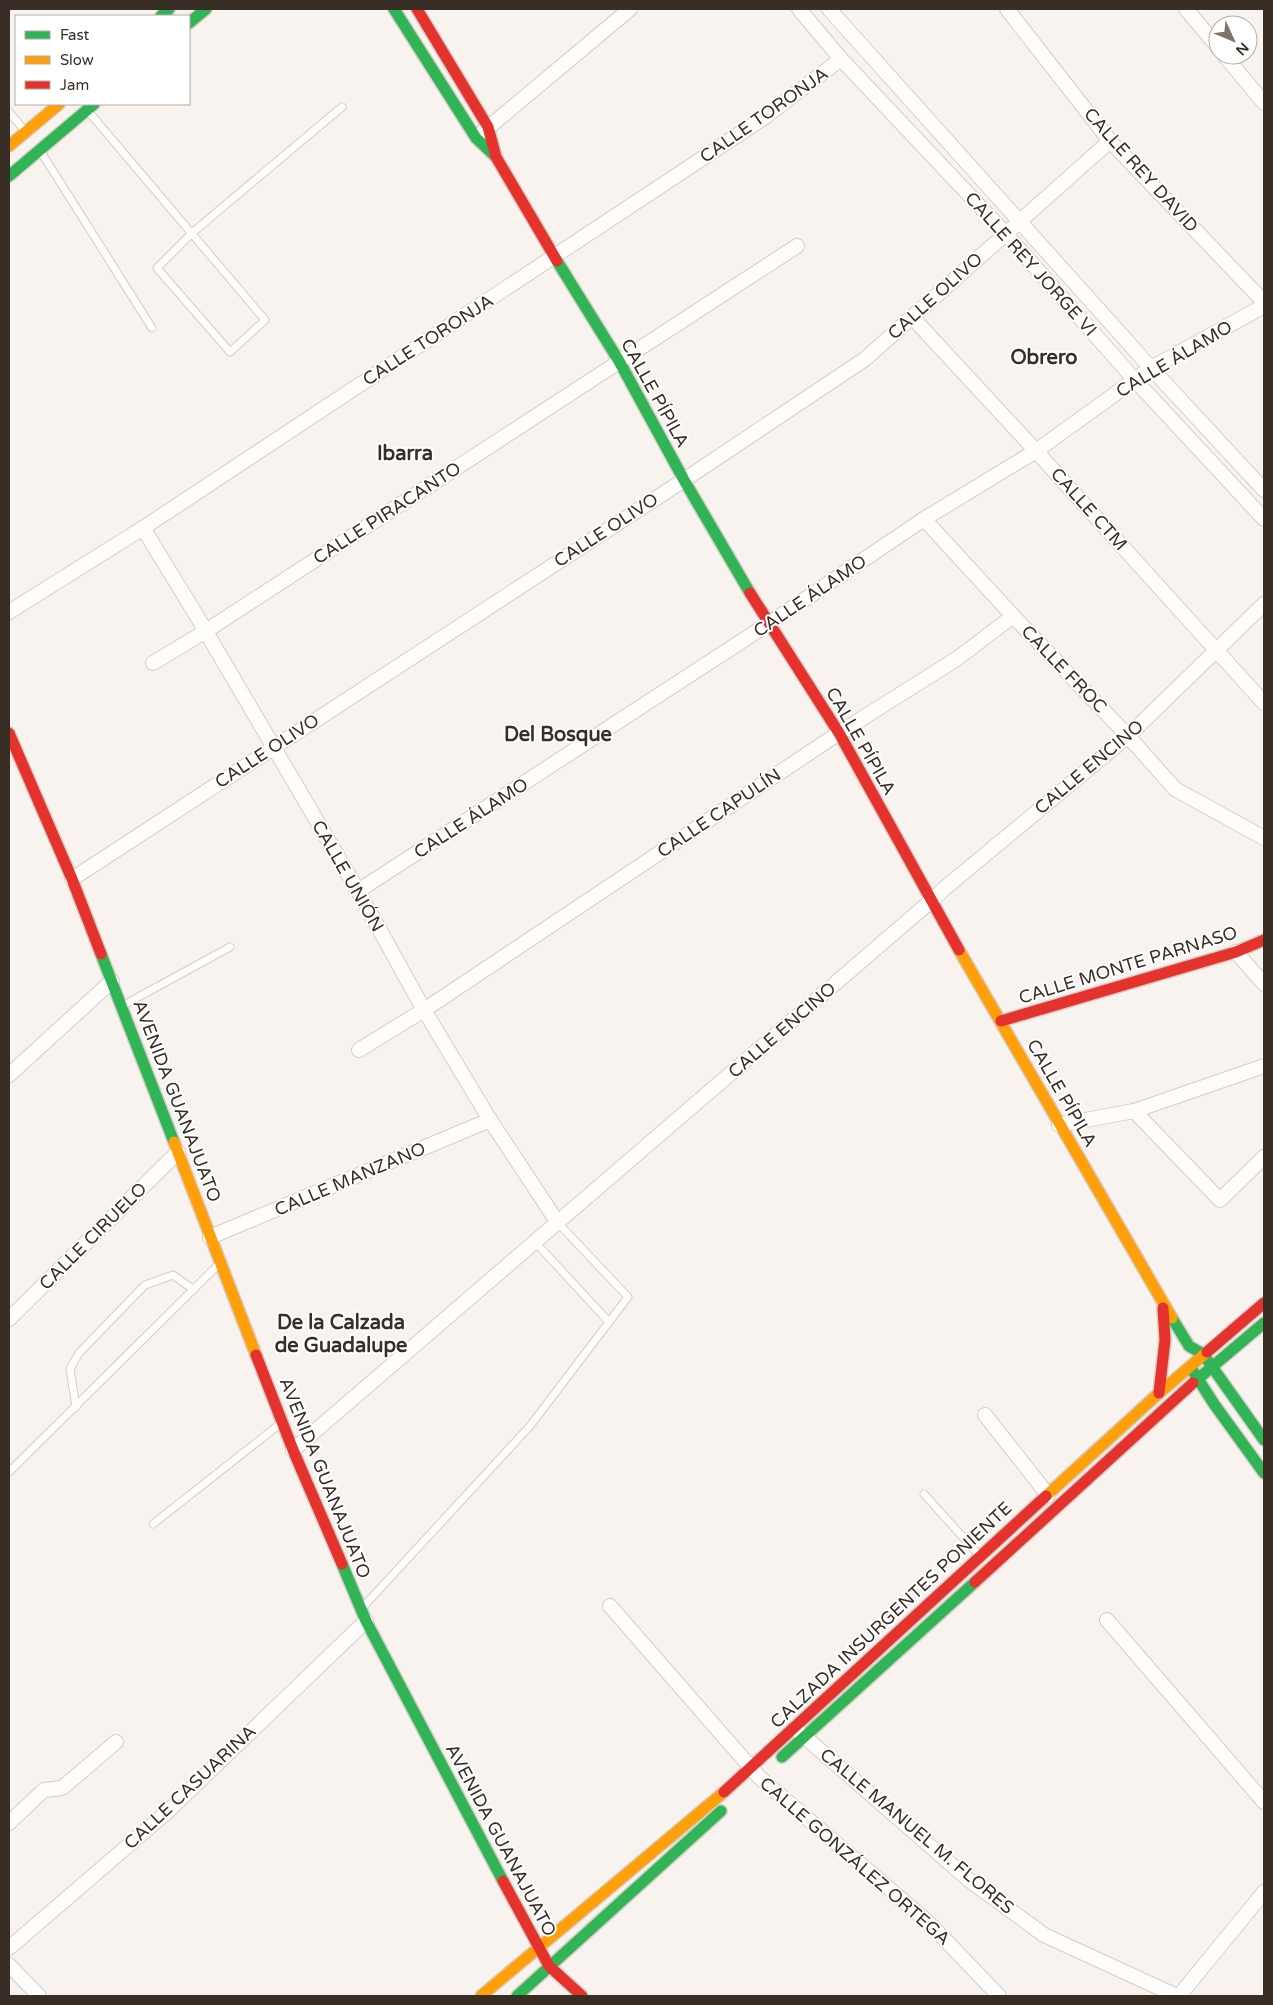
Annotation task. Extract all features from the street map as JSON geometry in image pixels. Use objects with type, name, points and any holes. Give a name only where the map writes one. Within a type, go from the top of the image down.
[{"type":"street","points":[[190,22],[206,9]]},
{"type":"street","points":[[394,9],[476,138],[496,157]]},
{"type":"street","points":[[417,9],[488,127],[496,157]]},
{"type":"street","points":[[476,138],[630,9]]},
{"type":"street","name":"CALLE REY JORGE VI","points":[[798,9],[841,59],[1005,232],[1134,379],[1264,518]]},
{"type":"street","name":"CALLE REY JORGE VI","points":[[829,9],[1020,219],[1151,368],[1264,490]]},
{"type":"street","name":"CALLE REY DAVID","points":[[1007,9],[1110,141],[1264,304]]},
{"type":"street","points":[[1186,9],[1208,35]]},
{"type":"street","name":"CALLE TORONJA","points":[[9,612],[143,528],[765,117],[841,59]]},
{"type":"street","points":[[1233,65],[1264,102]]},
{"type":"street","points":[[9,146],[58,105]]},
{"type":"street","points":[[9,176],[91,107]]},
{"type":"street","name":"CALLE OLIVO","points":[[72,879],[684,480],[865,359],[964,272],[1005,232],[1110,141]]},
{"type":"street","name":"CALLE PÍPILA","points":[[496,157],[554,257],[619,361],[684,480],[768,624],[839,732],[931,901],[1059,1125],[1189,1346]]},
{"type":"street","name":"CALLE PIRACANTO","points":[[153,663],[206,631],[797,246]]},
{"type":"street","name":"CALLE ÁLAMO","points":[[358,891],[768,624],[924,519],[1036,451],[1134,379],[1264,304]]},
{"type":"street","name":"CALLE CTM","points":[[912,317],[1218,651],[1264,704]]},
{"type":"street","name":"CALLE FROC","points":[[924,519],[1013,616],[1128,736],[1174,789],[1264,838]]},
{"type":"street","name":"CALLE UNIÓN","points":[[143,528],[206,631],[358,891],[424,1010],[490,1120],[558,1223]]},
{"type":"street","name":"CALLE ENCINO","points":[[293,1450],[945,888],[1128,736],[1218,651],[1264,604]]},
{"type":"street","name":"CALLE CAPULÍN","points":[[359,1050],[424,1010],[839,732],[958,658],[1013,616]]},
{"type":"street","name":"AVENIDA GUANAJUATO","points":[[9,733],[72,879],[293,1450],[363,1615],[537,1947],[550,1966],[582,1996]]},
{"type":"street","name":"CALLE MONTE PARNASO","points":[[1001,1021],[1236,952],[1264,940]]},
{"type":"street","points":[[1236,952],[1264,984]]},
{"type":"street","points":[[9,1075],[112,981]]},
{"type":"street","points":[[1059,1125],[1134,1111],[1264,1066]]},
{"type":"street","points":[[1134,1111],[1220,1200],[1264,1157]]},
{"type":"street","name":"CALLE MANZANO","points":[[210,1238],[490,1120]]},
{"type":"street","name":"CALLE CIRUELO","points":[[9,1319],[178,1152]]},
{"type":"street","points":[[1159,1393],[1166,1336],[1162,1301]]},
{"type":"street","name":"CALZADA INSURGENTES PONIENTE","points":[[760,1773],[794,1728],[1202,1354],[1264,1303]]},
{"type":"street","name":"CALZADA INSURGENTES PONIENTE","points":[[481,1996],[537,1947],[805,1737],[1198,1379],[1264,1322]]},
{"type":"street","points":[[1189,1346],[1202,1354],[1264,1440]]},
{"type":"street","points":[[1189,1346],[1190,1366],[1264,1473]]},
{"type":"street","points":[[985,1414],[1048,1494]]},
{"type":"street","points":[[1120,1430],[1129,1442]]},
{"type":"street","name":"CALLE GONZÁLEZ ORTEGA","points":[[610,1606],[760,1773],[929,1923],[999,1996]]},
{"type":"street","name":"CALLE CASUARINA","points":[[9,1948],[166,1812],[363,1615]]},
{"type":"street","points":[[1107,1620],[1264,1802]]},
{"type":"street","name":"CALLE MANUEL M. FLORES","points":[[794,1728],[969,1880],[1044,1935],[1178,1996]]},
{"type":"street","points":[[9,1822],[44,1790],[62,1788],[116,1742]]},
{"type":"street","points":[[517,1996],[730,1803]]},
{"type":"street","points":[[1178,1996],[1264,1892]]},
{"type":"street","points":[[9,1966],[38,1996]]},
{"type":"lane","points":[[91,107],[192,233],[265,320],[230,352],[157,268],[192,233],[342,107]]},
{"type":"lane","points":[[9,112],[26,132]]},
{"type":"lane","points":[[40,150],[152,328]]},
{"type":"lane","points":[[122,1006],[230,947]]},
{"type":"lane","points":[[363,1615],[530,1426],[628,1297],[558,1223]]},
{"type":"lane","points":[[535,1242],[608,1322]]},
{"type":"lane","points":[[9,1472],[220,1264]]},
{"type":"lane","points":[[76,1407],[70,1369],[79,1353],[145,1285],[173,1275],[194,1290]]},
{"type":"lane","points":[[153,1524],[282,1422]]},
{"type":"lane","points":[[924,1494],[980,1557]]},
{"type":"traffic: fast","points":[[162,15],[169,9]]},
{"type":"traffic: fast","points":[[190,22],[206,9]]},
{"type":"traffic: fast","points":[[394,9],[476,138],[496,157]]},
{"type":"traffic: fast","points":[[9,176],[93,105]]},
{"type":"traffic: fast","points":[[557,261],[619,361],[684,480],[750,593]]},
{"type":"traffic: fast","points":[[101,954],[174,1142]]},
{"type":"traffic: fast","points":[[1172,1318],[1189,1346],[1203,1354],[1264,1440]]},
{"type":"traffic: fast","points":[[1193,1383],[1264,1323]]},
{"type":"traffic: fast","points":[[1191,1368],[1214,1404],[1264,1473]]},
{"type":"traffic: fast","points":[[342,1564],[366,1621],[503,1881]]},
{"type":"traffic: fast","points":[[782,1757],[975,1582]]},
{"type":"traffic: fast","points":[[517,1996],[721,1811]]},
{"type":"traffic: slow","points":[[9,146],[58,105]]},
{"type":"traffic: slow","points":[[959,950],[1172,1318]]},
{"type":"traffic: slow","points":[[174,1142],[256,1355]]},
{"type":"traffic: slow","points":[[1046,1496],[1207,1352]]},
{"type":"traffic: slow","points":[[481,1996],[724,1792]]},
{"type":"traffic: jam","points":[[417,9],[488,127],[496,157],[557,261]]},
{"type":"traffic: jam","points":[[750,593],[839,733],[959,950]]},
{"type":"traffic: jam","points":[[9,733],[72,879],[101,954]]},
{"type":"traffic: jam","points":[[1001,1021],[1236,952],[1264,940]]},
{"type":"traffic: jam","points":[[1207,1352],[1264,1303]]},
{"type":"traffic: jam","points":[[1159,1393],[1165,1340],[1163,1308]]},
{"type":"traffic: jam","points":[[256,1355],[293,1450],[342,1564]]},
{"type":"traffic: jam","points":[[975,1582],[1193,1383]]},
{"type":"traffic: jam","points":[[724,1792],[1046,1496]]},
{"type":"traffic: jam","points":[[503,1881],[549,1966],[582,1996]]},
{"type":"district","name":"Obrero","points":[[1044,358]]},
{"type":"district","name":"Ibarra","points":[[405,454]]},
{"type":"district","name":"Del Bosque","points":[[558,735]]},
{"type":"district","name":"De la Calzada de Guadalupe","points":[[341,1334]]}]
